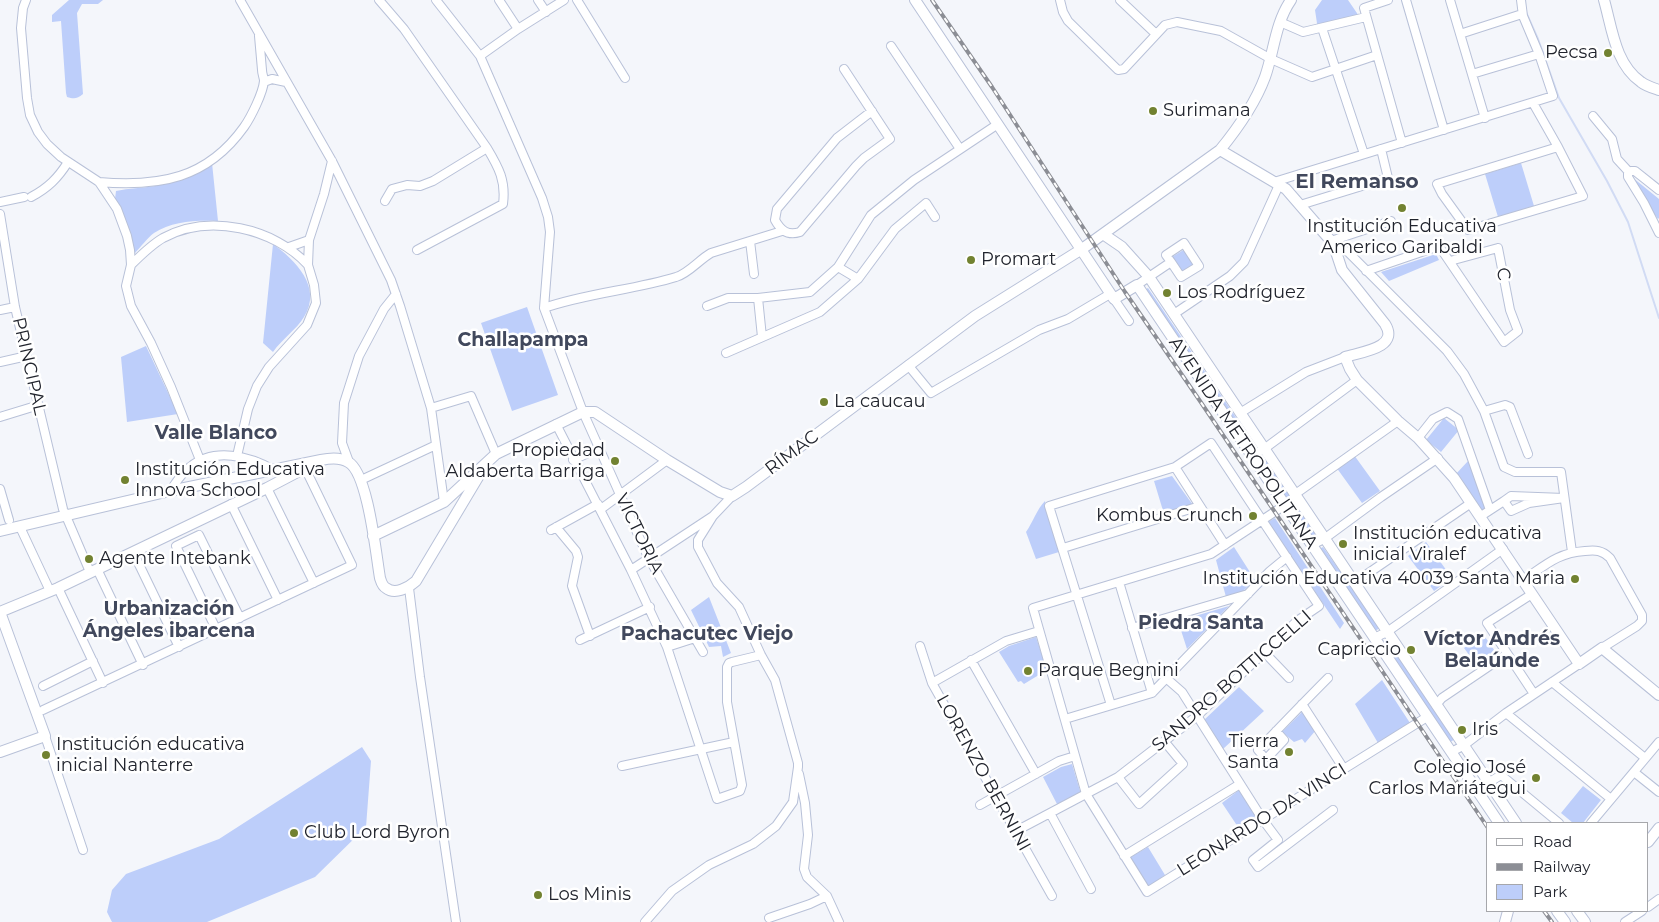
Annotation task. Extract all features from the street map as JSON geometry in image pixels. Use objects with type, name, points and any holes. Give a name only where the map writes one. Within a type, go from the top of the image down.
[{"type":"street","points":[[26,0],[20,28],[30,114],[38,132],[47,144],[68,162],[99,182],[120,216],[127,236],[131,265],[126,286],[131,306],[151,343],[171,387],[200,460]]},
{"type":"street","points":[[240,0],[332,161],[396,294],[431,408],[444,502]]},
{"type":"street","points":[[379,0],[404,29],[487,148],[499,168],[505,190],[503,204],[417,250]]},
{"type":"street","points":[[436,0],[480,56],[542,198],[550,232],[544,308],[563,302],[679,277],[712,253],[782,231],[794,234],[800,232],[856,166],[890,139],[844,69]]},
{"type":"street","points":[[500,0],[518,29]]},
{"type":"street","points":[[538,0],[546,12]]},
{"type":"street","points":[[480,56],[564,0]]},
{"type":"street","points":[[577,0],[625,78]]},
{"type":"street","points":[[915,0],[1129,321]]},
{"type":"street","points":[[1060,0],[1068,21],[1118,70],[1124,69],[1165,25],[1177,22],[1221,31],[1271,59],[1313,77],[1377,56]]},
{"type":"street","points":[[1120,0],[1156,34]]},
{"type":"street","points":[[1388,0],[1364,7],[1402,143]]},
{"type":"street","points":[[1406,0],[1444,130]]},
{"type":"street","points":[[1450,0],[1485,118]]},
{"type":"street","points":[[1174,314],[1230,276],[1244,262],[1277,184],[1364,154],[1485,118],[1554,95],[1522,14],[1521,0]]},
{"type":"street","points":[[1604,0],[1620,57],[1629,71],[1641,83],[1659,90]]},
{"type":"street","name":"RÍMAC","points":[[732,496],[975,316],[1082,249],[1220,150],[1235,132],[1257,96],[1271,59],[1286,2]]},
{"type":"street","points":[[1460,34],[1522,14]]},
{"type":"street","points":[[1280,22],[1303,32],[1366,17]]},
{"type":"street","points":[[1322,28],[1364,154]]},
{"type":"street","points":[[99,182],[134,184],[184,176],[213,159],[238,136],[256,108],[264,82],[259,32]]},
{"type":"street","points":[[890,46],[960,149]]},
{"type":"street","points":[[1472,74],[1539,54]]},
{"type":"street","points":[[264,82],[272,79],[286,82]]},
{"type":"street","points":[[1533,103],[1558,147],[1583,194],[1582,196],[1468,230],[1442,194],[1437,184],[1558,147]]},
{"type":"street","points":[[782,231],[776,220],[778,209],[837,138],[872,112]]},
{"type":"street","points":[[1593,116],[1612,139],[1617,159],[1630,172],[1635,171],[1659,190]]},
{"type":"street","points":[[707,306],[728,298],[758,298],[810,292],[838,267],[871,215],[914,180],[998,124]]},
{"type":"street","points":[[385,201],[392,189],[407,185],[420,186],[433,181],[487,148]]},
{"type":"street","points":[[1300,205],[1387,179],[1381,149]]},
{"type":"street","points":[[1220,150],[1286,189],[1332,244],[1342,270],[1385,324],[1389,333],[1387,340],[1379,347],[1345,357],[1306,372],[1240,413]]},
{"type":"street","points":[[237,456],[248,409],[258,386],[269,367],[307,325],[316,303],[314,285],[308,264],[309,240],[324,194],[332,161]]},
{"type":"street","points":[[0,202],[28,197],[43,191],[62,173],[68,162]]},
{"type":"street","points":[[1630,172],[1628,177],[1657,224],[1659,233]]},
{"type":"street","points":[[110,197],[118,184]]},
{"type":"street","points":[[726,353],[820,312],[858,279],[896,229],[926,204],[935,217]]},
{"type":"street","name":"PRINCIPAL","points":[[0,214],[3,255],[66,517],[143,665]]},
{"type":"street","points":[[1332,244],[1391,221]]},
{"type":"street","points":[[131,265],[147,249],[164,237],[187,229],[209,226],[229,227],[276,239],[289,247],[308,264]]},
{"type":"street","name":"AVENIDA METROPOLITANA","points":[[1115,226],[1122,247]]},
{"type":"street","name":"AVENIDA METROPOLITANA","points":[[1103,234],[1122,247],[1149,277],[1515,822]]},
{"type":"street","points":[[289,247],[309,240]]},
{"type":"street","points":[[750,241],[754,274]]},
{"type":"street","points":[[1184,243],[1199,266],[1181,277],[1170,262],[1166,255],[1184,243]]},
{"type":"street","points":[[1332,244],[1348,252],[1447,351],[1464,374],[1484,411],[1504,468],[1515,472],[1561,472],[1572,552]]},
{"type":"street","points":[[1366,271],[1439,246],[1450,261]]},
{"type":"street","name":"C","points":[[1498,248],[1510,310],[1518,331],[1504,342],[1450,261],[1498,248]]},
{"type":"street","points":[[908,365],[930,394],[1038,330],[1068,319],[1137,285],[1170,262]]},
{"type":"street","points":[[838,267],[858,279]]},
{"type":"street","name":"AVENIDA METROPOLITANA","points":[[1137,285],[1498,822]]},
{"type":"street","points":[[396,294],[384,309],[359,356],[344,403],[342,443],[349,462],[357,470],[361,480],[383,587],[397,590],[409,588],[416,581],[487,462]]},
{"type":"street","points":[[758,298],[762,338]]},
{"type":"street","points":[[0,310],[15,306]]},
{"type":"street","name":"VICTORIA","points":[[544,308],[583,412],[648,557],[703,652]]},
{"type":"street","points":[[0,362],[27,356]]},
{"type":"street","points":[[1345,357],[1357,380],[1438,458],[1481,516],[1579,664]]},
{"type":"street","points":[[1252,455],[1264,449],[1357,380]]},
{"type":"street","points":[[431,408],[471,396],[496,454]]},
{"type":"street","points":[[0,417],[38,405]]},
{"type":"street","points":[[1484,411],[1505,405],[1510,407],[1528,454]]},
{"type":"street","points":[[374,536],[444,502],[496,454],[583,412],[595,412],[667,460],[720,492],[732,496],[713,516],[700,535],[698,547],[717,583],[739,607],[775,680],[798,763],[805,803],[808,835],[804,869],[807,877],[828,896],[839,922]]},
{"type":"street","points":[[1418,438],[1433,419],[1447,412],[1458,419],[1490,510]]},
{"type":"street","points":[[1294,495],[1398,421]]},
{"type":"street","points":[[556,424],[650,607],[667,647],[717,799],[740,791],[742,785],[727,702],[726,667],[729,663],[761,655]]},
{"type":"street","points":[[1065,719],[1152,693],[1270,572],[1287,558],[1211,443],[1175,467],[1049,506],[1111,705]]},
{"type":"street","points":[[361,480],[436,445]]},
{"type":"street","points":[[573,460],[599,448]]},
{"type":"street","points":[[170,491],[189,467],[200,460],[218,456],[237,456],[250,459],[274,470]]},
{"type":"street","points":[[0,531],[170,491],[321,460],[336,458],[349,462]]},
{"type":"street","points":[[1312,545],[1324,539],[1438,458]]},
{"type":"street","points":[[83,850],[45,736],[0,612],[54,590],[268,488],[321,460]]},
{"type":"street","points":[[590,636],[572,586],[578,556],[576,551],[553,528],[621,495],[667,460]]},
{"type":"street","points":[[1175,467],[1225,545]]},
{"type":"street","points":[[43,710],[352,566],[305,468]]},
{"type":"street","points":[[268,488],[314,583]]},
{"type":"street","points":[[0,489],[8,520]]},
{"type":"street","points":[[1481,516],[1511,496],[1564,498]]},
{"type":"street","points":[[1504,501],[1510,511],[1529,504],[1564,498]]},
{"type":"street","points":[[1354,583],[1472,503]]},
{"type":"street","points":[[231,504],[278,600]]},
{"type":"street","points":[[1240,784],[1124,856],[1086,794],[1033,608],[1211,554],[1285,505]]},
{"type":"street","points":[[1062,548],[1200,506]]},
{"type":"street","points":[[631,570],[648,557],[713,516]]},
{"type":"street","points":[[20,527],[93,661],[103,683]]},
{"type":"street","points":[[216,629],[176,546],[199,535],[240,618]]},
{"type":"street","points":[[1374,638],[1387,632],[1503,550]]},
{"type":"street","points":[[1451,752],[1463,746],[1506,713],[1642,621],[1642,615],[1605,552],[1596,550],[1560,555],[1523,580]]},
{"type":"street","points":[[133,552],[180,647]]},
{"type":"street","name":"SANDRO BOTTICCELLI","points":[[1016,831],[1118,777],[1197,716],[1297,621],[1319,606],[1287,558]]},
{"type":"street","points":[[1118,582],[1152,693]]},
{"type":"street","points":[[409,588],[420,677],[456,922]]},
{"type":"street","points":[[1132,628],[1248,594]]},
{"type":"street","points":[[1532,594],[1487,623],[1534,694]]},
{"type":"street","points":[[580,640],[650,607]]},
{"type":"street","points":[[932,683],[1006,641],[1040,631]]},
{"type":"street","points":[[667,647],[694,638]]},
{"type":"street","name":"LORENZO BERNINI","points":[[920,646],[932,683],[1052,896]]},
{"type":"street","points":[[1602,648],[1659,695]]},
{"type":"street","points":[[1264,652],[1289,678]]},
{"type":"street","points":[[1436,705],[1442,698],[1507,654]]},
{"type":"street","points":[[971,660],[1036,774]]},
{"type":"street","points":[[43,686],[93,661]]},
{"type":"street","points":[[1166,678],[1182,692],[1263,820],[1278,840],[1253,860],[1258,867],[1333,810]]},
{"type":"street","points":[[1276,731],[1328,678]]},
{"type":"street","points":[[1552,682],[1645,758]]},
{"type":"street","points":[[1302,704],[1344,769]]},
{"type":"street","points":[[1506,713],[1612,799]]},
{"type":"street","name":"LEONARDO DA VINCI","points":[[1124,856],[1147,892],[1427,717]]},
{"type":"street","points":[[0,752],[45,736]]},
{"type":"street","points":[[1118,777],[1139,804],[1183,764],[1164,741]]},
{"type":"street","points":[[622,766],[734,742]]},
{"type":"street","points":[[1592,822],[1659,742]]},
{"type":"street","points":[[980,805],[1059,760],[1075,756]]},
{"type":"street","points":[[645,922],[672,892],[709,864],[753,844],[776,826],[792,802],[798,767]]},
{"type":"street","points":[[1634,772],[1659,792]]},
{"type":"street","points":[[1488,783],[1501,775],[1558,822]]},
{"type":"street","points":[[1050,813],[1090,889]]},
{"type":"street","points":[[1649,841],[1659,828]]},
{"type":"street","points":[[769,918],[828,896]]},
{"type":"street","points":[[1625,922],[1640,912]]},
{"type":"green space","points":[[69,0],[103,0],[98,4],[82,4],[77,13],[83,94],[77,98],[67,97],[61,21],[52,22],[52,15]]},
{"type":"green space","points":[[1322,0],[1348,0],[1361,19],[1318,30],[1315,10]]},
{"type":"green space","points":[[212,163],[218,221],[193,221],[169,226],[151,235],[135,253],[131,252],[125,221],[115,199],[116,191],[170,183]]},
{"type":"green space","points":[[1521,163],[1534,206],[1498,217],[1485,174]]},
{"type":"green space","points":[[1629,177],[1632,177],[1659,199],[1658,219]]},
{"type":"green space","points":[[273,244],[290,258],[304,275],[310,295],[309,306],[304,317],[273,352],[263,343]]},
{"type":"green space","points":[[1185,249],[1195,265],[1183,273],[1172,257]]},
{"type":"green space","points":[[1436,254],[1439,260],[1389,281],[1381,272]]},
{"type":"green space","points":[[1148,288],[1254,444],[1251,445],[1146,289]]},
{"type":"green space","points":[[527,307],[558,395],[512,411],[481,323]]},
{"type":"green space","points":[[146,346],[178,414],[127,422],[121,357]]},
{"type":"green space","points":[[1444,418],[1459,430],[1441,452],[1426,440]]},
{"type":"green space","points":[[1263,455],[1316,535],[1312,537],[1260,459]]},
{"type":"green space","points":[[1354,455],[1380,491],[1362,503],[1336,467]]},
{"type":"green space","points":[[1469,460],[1489,508],[1482,513],[1455,475]]},
{"type":"green space","points":[[1172,476],[1193,505],[1164,514],[1154,481]]},
{"type":"green space","points":[[1045,501],[1047,514],[1059,552],[1036,559],[1026,532]]},
{"type":"green space","points":[[1275,518],[1344,623],[1340,629],[1268,522]]},
{"type":"green space","points":[[1426,542],[1452,578],[1434,591],[1408,556]]},
{"type":"green space","points":[[1234,547],[1255,580],[1242,592],[1226,597],[1216,560]]},
{"type":"green space","points":[[1323,547],[1380,628],[1375,631],[1319,549]]},
{"type":"green space","points":[[709,597],[731,653],[723,657],[721,646],[709,647],[691,610]]},
{"type":"green space","points":[[1229,606],[1187,649],[1178,621]]},
{"type":"green space","points":[[1483,634],[1497,654],[1478,667],[1464,648]]},
{"type":"green space","points":[[1036,637],[1047,670],[1024,684],[1021,681],[1018,682],[999,652],[1009,646]]},
{"type":"green space","points":[[1387,639],[1455,739],[1449,743],[1383,641]]},
{"type":"green space","points":[[1382,680],[1410,723],[1378,743],[1355,704]]},
{"type":"green space","points":[[1239,687],[1264,711],[1223,749],[1204,720]]},
{"type":"green space","points":[[1303,711],[1316,730],[1305,743],[1302,739],[1294,742],[1282,732]]},
{"type":"green space","name":"Club Lord Byron","points":[[362,747],[371,761],[366,827],[315,877],[207,922],[112,922],[107,912],[112,890],[126,874],[219,839]]},
{"type":"green space","points":[[1072,764],[1081,794],[1058,806],[1043,777],[1061,767]]},
{"type":"green space","points":[[1583,786],[1601,800],[1584,822],[1572,822],[1561,813]]},
{"type":"green space","points":[[1239,790],[1258,819],[1240,830],[1222,803]]},
{"type":"green space","points":[[1148,847],[1165,875],[1147,888],[1129,858]]},
{"type":"waterway","points":[[1525,10],[1538,39],[1559,98],[1607,181],[1628,222],[1659,318]]},
{"type":"railway","points":[[932,0],[992,87],[1125,292],[1486,825]]},
{"type":"railway","points":[[1545,912],[1552,922]]},
{"type":"place","name":"Pecsa","points":[[1608,53]]},
{"type":"place","name":"Surimana","points":[[1153,111]]},
{"type":"place","name":"Institución Educativa Americo Garibaldi","points":[[1402,208]]},
{"type":"place","name":"Promart","points":[[971,260]]},
{"type":"place","name":"Los Rodríguez","points":[[1167,293]]},
{"type":"place","name":"La caucau","points":[[824,402]]},
{"type":"place","name":"Propiedad Aldaberta Barriga","points":[[615,461]]},
{"type":"place","name":"Institución Educativa Innova School","points":[[125,480]]},
{"type":"place","name":"Kombus Crunch","points":[[1253,516]]},
{"type":"place","name":"Institución educativa inicial Viralef","points":[[1343,544]]},
{"type":"place","name":"Agente Intebank","points":[[89,559]]},
{"type":"place","name":"Institución Educativa 40039 Santa Maria","points":[[1575,579]]},
{"type":"place","name":"Capriccio","points":[[1411,650]]},
{"type":"place","name":"Parque Begnini","points":[[1028,671]]},
{"type":"place","name":"Iris","points":[[1462,730]]},
{"type":"place","name":"Tierra Santa","points":[[1289,752]]},
{"type":"place","name":"Institución educativa inicial Nanterre","points":[[46,755]]},
{"type":"place","name":"Colegio José Carlos Mariátegui","points":[[1536,778]]},
{"type":"place","name":"Club Lord Byron","points":[[294,833]]},
{"type":"place","name":"Los Minis","points":[[538,895]]},
{"type":"district","name":"El Remanso","points":[[1357,182]]},
{"type":"district","name":"Challapampa","points":[[523,340]]},
{"type":"district","name":"Valle Blanco","points":[[216,433]]},
{"type":"district","name":"Urbanización Ángeles ibarcena","points":[[169,620]]},
{"type":"district","name":"Piedra Santa","points":[[1201,623]]},
{"type":"district","name":"Pachacutec Viejo","points":[[707,634]]},
{"type":"district","name":"Víctor Andrés Belaúnde","points":[[1492,650]]}]
